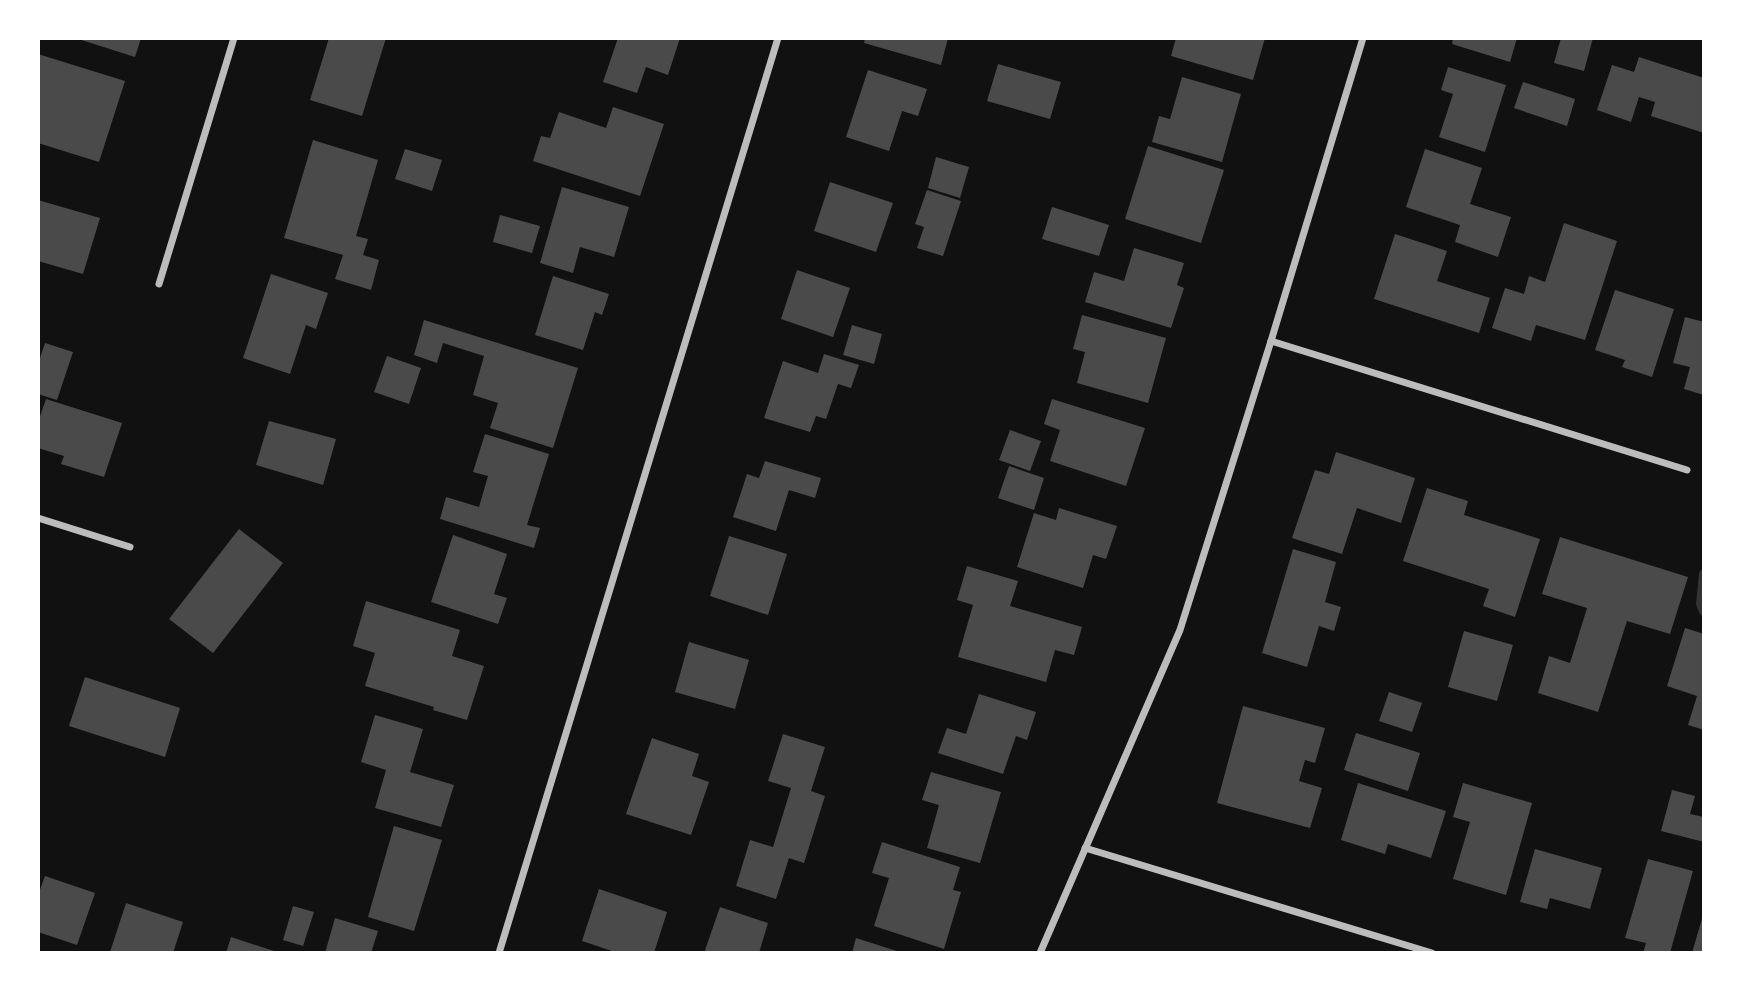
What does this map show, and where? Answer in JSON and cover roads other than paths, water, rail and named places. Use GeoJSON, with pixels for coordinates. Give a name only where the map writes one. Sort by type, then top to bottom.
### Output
{"type":"FeatureCollection","features":[{"type":"Feature","properties":{"kind":"street"},"geometry":{"type":"LineString","coordinates":[[159,285],[234,38]]}},
{"type":"Feature","properties":{"kind":"street"},"geometry":{"type":"LineString","coordinates":[[499,953],[778,38]]}},
{"type":"Feature","properties":{"kind":"street"},"geometry":{"type":"LineString","coordinates":[[1040,953],[1180,630],[1363,38]]}},
{"type":"Feature","properties":{"kind":"street"},"geometry":{"type":"LineString","coordinates":[[1271,341],[1687,470]]}},
{"type":"Feature","properties":{"kind":"street"},"geometry":{"type":"LineString","coordinates":[[38,518],[130,547]]}},
{"type":"Feature","properties":{"kind":"street"},"geometry":{"type":"LineString","coordinates":[[1085,848],[1432,953]]}},
{"type":"Feature","properties":{"kind":"waterway"},"geometry":{"type":"LineString","coordinates":[[1704,574],[1701,604],[1704,611]]}}]}
